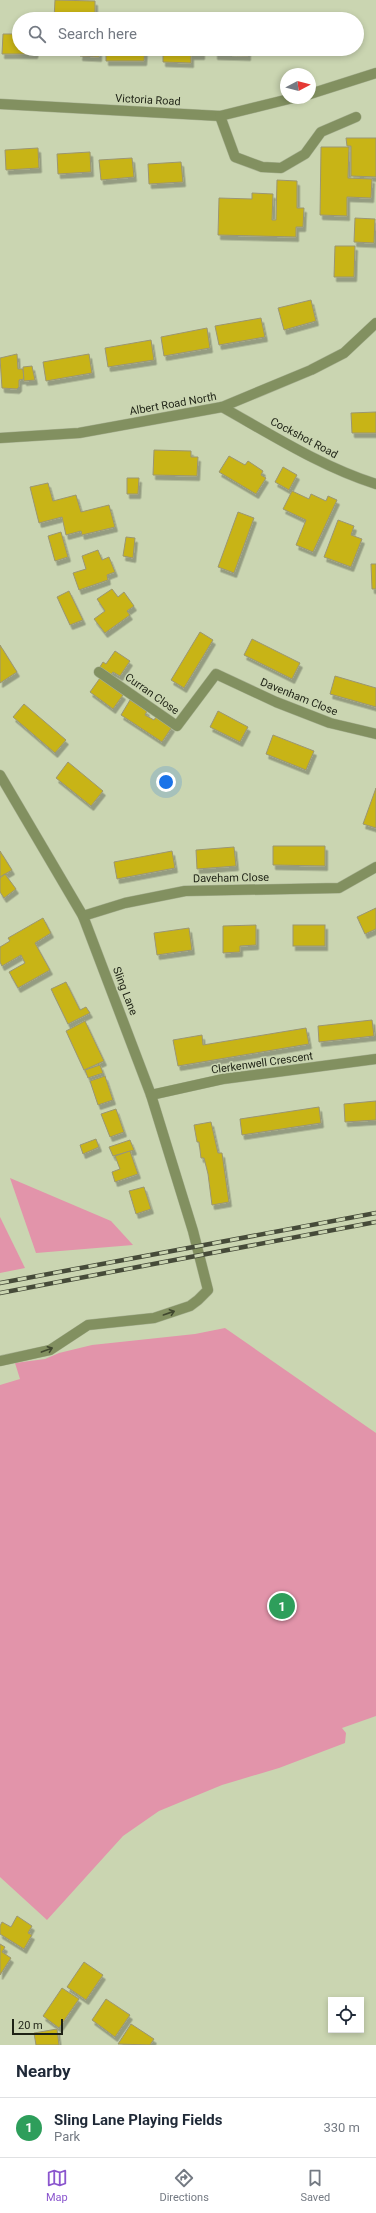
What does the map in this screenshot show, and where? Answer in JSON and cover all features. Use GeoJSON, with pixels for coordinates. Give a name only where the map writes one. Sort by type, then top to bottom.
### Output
{"type":"FeatureCollection","features":[{"type":"Feature","properties":{"kind":"street"},"geometry":{"type":"LineString","coordinates":[[316,92],[376,73]]}},
{"type":"Feature","properties":{"kind":"street","name":"Victoria Road"},"geometry":{"type":"LineString","coordinates":[[0,104],[220,116],[280,101]]}},
{"type":"Feature","properties":{"kind":"street"},"geometry":{"type":"LineString","coordinates":[[220,116],[235,157],[268,168],[281,168],[305,154],[321,132],[356,117]]}},
{"type":"Feature","properties":{"kind":"street","name":"Albert Road North"},"geometry":{"type":"LineString","coordinates":[[0,438],[79,433],[222,408],[311,370],[344,353],[376,323]]}},
{"type":"Feature","properties":{"kind":"street","name":"Cockshot Road"},"geometry":{"type":"LineString","coordinates":[[222,408],[350,476],[376,484]]}},
{"type":"Feature","properties":{"kind":"street","name":"Curran Close"},"geometry":{"type":"LineString","coordinates":[[99,672],[177,726],[216,674]]}},
{"type":"Feature","properties":{"kind":"street","name":"Davenham Close"},"geometry":{"type":"LineString","coordinates":[[216,674],[276,702],[330,723],[376,734]]}},
{"type":"Feature","properties":{"kind":"street","name":"Sling Lane"},"geometry":{"type":"LineString","coordinates":[[0,775],[83,916],[152,1095],[193,1231],[208,1290],[202,1297],[190,1306],[154,1318],[88,1326],[50,1350],[5,1360]]}},
{"type":"Feature","properties":{"kind":"street","name":"Daveham Close"},"geometry":{"type":"LineString","coordinates":[[83,916],[125,903],[185,891],[339,888],[376,867]]}},
{"type":"Feature","properties":{"kind":"street","name":"Clerkenwell Crescent"},"geometry":{"type":"LineString","coordinates":[[152,1095],[223,1079],[376,1059]]}},
{"type":"Feature","properties":{"kind":"shaded area"},"geometry":{"type":"Polygon","coordinates":[[[10,1178],[111,1221],[133,1245],[36,1253],[10,1178]]]}},
{"type":"Feature","properties":{"kind":"shaded area"},"geometry":{"type":"Polygon","coordinates":[[[0,1217],[25,1268],[0,1273],[0,1217]]]}},
{"type":"Feature","properties":{"kind":"shaded area"},"geometry":{"type":"Polygon","coordinates":[[[225,1328],[376,1433],[376,1716],[342,1728],[346,1733],[345,1743],[279,1768],[222,1785],[159,1811],[123,1836],[47,1920],[0,1877],[0,1385],[20,1379],[15,1363],[45,1359],[59,1353],[92,1345],[195,1334],[225,1328]]]}},
{"type":"Feature","properties":{"kind":"building"},"geometry":{"type":"Polygon","coordinates":[[[55,0],[95,1],[95,12],[54,12],[55,0]]]}},
{"type":"Feature","properties":{"kind":"building"},"geometry":{"type":"Polygon","coordinates":[[[3,34],[12,34],[12,54],[2,54],[3,34]]]}},
{"type":"Feature","properties":{"kind":"building"},"geometry":{"type":"Polygon","coordinates":[[[106,56],[144,56],[144,61],[106,61],[106,56]]]}},
{"type":"Feature","properties":{"kind":"building"},"geometry":{"type":"Polygon","coordinates":[[[163,56],[191,56],[191,63],[163,62],[163,56]]]}},
{"type":"Feature","properties":{"kind":"building"},"geometry":{"type":"Polygon","coordinates":[[[346,138],[376,138],[376,177],[351,176],[351,146],[347,146],[346,138]]]}},
{"type":"Feature","properties":{"kind":"building"},"geometry":{"type":"Polygon","coordinates":[[[321,147],[349,147],[348,178],[372,179],[371,198],[347,197],[347,216],[320,215],[321,147]]]}},
{"type":"Feature","properties":{"kind":"building"},"geometry":{"type":"Polygon","coordinates":[[[38,148],[39,168],[6,170],[5,150],[38,148]]]}},
{"type":"Feature","properties":{"kind":"building"},"geometry":{"type":"Polygon","coordinates":[[[90,152],[91,172],[58,174],[57,154],[90,152]]]}},
{"type":"Feature","properties":{"kind":"building"},"geometry":{"type":"Polygon","coordinates":[[[132,158],[134,177],[101,180],[99,160],[132,158]]]}},
{"type":"Feature","properties":{"kind":"building"},"geometry":{"type":"Polygon","coordinates":[[[181,162],[183,182],[149,184],[148,164],[181,162]]]}},
{"type":"Feature","properties":{"kind":"building"},"geometry":{"type":"Polygon","coordinates":[[[277,180],[297,181],[297,208],[304,208],[303,227],[296,227],[296,237],[218,235],[219,198],[252,199],[252,193],[273,194],[272,220],[276,220],[277,180]]]}},
{"type":"Feature","properties":{"kind":"building"},"geometry":{"type":"Polygon","coordinates":[[[355,218],[375,219],[374,243],[354,242],[355,218]]]}},
{"type":"Feature","properties":{"kind":"building"},"geometry":{"type":"Polygon","coordinates":[[[335,246],[355,246],[354,277],[334,277],[335,246]]]}},
{"type":"Feature","properties":{"kind":"building"},"geometry":{"type":"Polygon","coordinates":[[[311,300],[316,321],[284,330],[278,308],[311,300]]]}},
{"type":"Feature","properties":{"kind":"building"},"geometry":{"type":"Polygon","coordinates":[[[261,318],[265,337],[219,345],[215,326],[261,318]]]}},
{"type":"Feature","properties":{"kind":"building"},"geometry":{"type":"Polygon","coordinates":[[[207,328],[210,348],[164,356],[161,337],[207,328]]]}},
{"type":"Feature","properties":{"kind":"building"},"geometry":{"type":"Polygon","coordinates":[[[151,340],[154,360],[108,367],[105,348],[151,340]]]}},
{"type":"Feature","properties":{"kind":"building"},"geometry":{"type":"Polygon","coordinates":[[[17,354],[18,369],[23,369],[24,379],[19,380],[19,387],[17,389],[2,388],[0,358],[17,354]]]}},
{"type":"Feature","properties":{"kind":"building"},"geometry":{"type":"Polygon","coordinates":[[[89,354],[92,373],[46,381],[43,362],[89,354]]]}},
{"type":"Feature","properties":{"kind":"building"},"geometry":{"type":"Polygon","coordinates":[[[32,366],[35,380],[24,381],[23,367],[32,366]]]}},
{"type":"Feature","properties":{"kind":"building"},"geometry":{"type":"Polygon","coordinates":[[[376,412],[376,433],[352,433],[351,413],[376,412]]]}},
{"type":"Feature","properties":{"kind":"building"},"geometry":{"type":"Polygon","coordinates":[[[154,450],[191,451],[191,457],[198,457],[197,476],[153,475],[154,450]]]}},
{"type":"Feature","properties":{"kind":"building"},"geometry":{"type":"Polygon","coordinates":[[[229,456],[245,465],[248,461],[263,471],[261,475],[266,478],[256,494],[219,472],[229,456]]]}},
{"type":"Feature","properties":{"kind":"building"},"geometry":{"type":"Polygon","coordinates":[[[283,467],[297,475],[289,490],[275,482],[283,467]]]}},
{"type":"Feature","properties":{"kind":"building"},"geometry":{"type":"Polygon","coordinates":[[[127,478],[139,478],[138,494],[127,494],[127,478]]]}},
{"type":"Feature","properties":{"kind":"building"},"geometry":{"type":"Polygon","coordinates":[[[48,483],[53,501],[76,495],[81,512],[109,505],[115,527],[82,535],[81,531],[66,535],[62,517],[39,523],[30,487],[48,483]]]}},
{"type":"Feature","properties":{"kind":"building"},"geometry":{"type":"Polygon","coordinates":[[[292,491],[309,499],[311,494],[326,501],[328,496],[337,500],[313,552],[296,545],[306,520],[283,509],[292,491]]]}},
{"type":"Feature","properties":{"kind":"building"},"geometry":{"type":"Polygon","coordinates":[[[238,512],[254,518],[234,573],[218,567],[238,512]]]}},
{"type":"Feature","properties":{"kind":"building"},"geometry":{"type":"Polygon","coordinates":[[[338,520],[354,526],[351,535],[362,539],[351,567],[324,557],[338,520]]]}},
{"type":"Feature","properties":{"kind":"building"},"geometry":{"type":"Polygon","coordinates":[[[61,532],[68,557],[55,561],[48,536],[61,532]]]}},
{"type":"Feature","properties":{"kind":"building"},"geometry":{"type":"Polygon","coordinates":[[[126,537],[135,538],[133,558],[123,556],[126,537]]]}},
{"type":"Feature","properties":{"kind":"building"},"geometry":{"type":"Polygon","coordinates":[[[98,550],[102,560],[109,557],[115,572],[107,575],[108,580],[79,590],[73,573],[86,569],[82,556],[98,550]]]}},
{"type":"Feature","properties":{"kind":"building"},"geometry":{"type":"Polygon","coordinates":[[[371,564],[376,564],[376,589],[372,589],[371,564]]]}},
{"type":"Feature","properties":{"kind":"building"},"geometry":{"type":"Polygon","coordinates":[[[112,589],[118,597],[124,592],[134,606],[127,611],[130,615],[105,633],[94,619],[105,611],[97,599],[112,589]]]}},
{"type":"Feature","properties":{"kind":"building"},"geometry":{"type":"Polygon","coordinates":[[[69,591],[83,620],[70,625],[57,597],[69,591]]]}},
{"type":"Feature","properties":{"kind":"building"},"geometry":{"type":"Polygon","coordinates":[[[200,632],[213,640],[184,688],[171,680],[200,632]]]}},
{"type":"Feature","properties":{"kind":"building"},"geometry":{"type":"Polygon","coordinates":[[[252,639],[300,663],[292,679],[244,655],[252,639]]]}},
{"type":"Feature","properties":{"kind":"building"},"geometry":{"type":"Polygon","coordinates":[[[0,645],[17,672],[0,683],[0,645]]]}},
{"type":"Feature","properties":{"kind":"building"},"geometry":{"type":"Polygon","coordinates":[[[115,651],[130,661],[120,676],[113,672],[109,677],[98,670],[103,662],[106,664],[115,651]]]}},
{"type":"Feature","properties":{"kind":"building"},"geometry":{"type":"Polygon","coordinates":[[[335,676],[376,688],[376,707],[330,694],[335,676]]]}},
{"type":"Feature","properties":{"kind":"building"},"geometry":{"type":"Polygon","coordinates":[[[100,678],[123,695],[113,709],[90,692],[100,678]]]}},
{"type":"Feature","properties":{"kind":"building"},"geometry":{"type":"Polygon","coordinates":[[[130,700],[147,711],[145,715],[154,720],[156,717],[172,727],[162,742],[121,715],[130,700]]]}},
{"type":"Feature","properties":{"kind":"building"},"geometry":{"type":"Polygon","coordinates":[[[24,704],[66,740],[55,753],[13,717],[24,704]]]}},
{"type":"Feature","properties":{"kind":"building"},"geometry":{"type":"Polygon","coordinates":[[[218,711],[248,727],[240,742],[210,727],[218,711]]]}},
{"type":"Feature","properties":{"kind":"building"},"geometry":{"type":"Polygon","coordinates":[[[273,735],[314,751],[306,770],[266,754],[273,735]]]}},
{"type":"Feature","properties":{"kind":"building"},"geometry":{"type":"Polygon","coordinates":[[[68,762],[103,791],[91,806],[56,778],[68,762]]]}},
{"type":"Feature","properties":{"kind":"building"},"geometry":{"type":"Polygon","coordinates":[[[376,788],[376,828],[363,824],[376,788]]]}},
{"type":"Feature","properties":{"kind":"building"},"geometry":{"type":"Polygon","coordinates":[[[273,846],[325,846],[325,866],[273,865],[273,846]]]}},
{"type":"Feature","properties":{"kind":"building"},"geometry":{"type":"Polygon","coordinates":[[[234,847],[236,866],[197,869],[196,850],[234,847]]]}},
{"type":"Feature","properties":{"kind":"building"},"geometry":{"type":"Polygon","coordinates":[[[0,851],[12,870],[0,877],[0,851]]]}},
{"type":"Feature","properties":{"kind":"building"},"geometry":{"type":"Polygon","coordinates":[[[172,851],[175,868],[117,879],[114,862],[172,851]]]}},
{"type":"Feature","properties":{"kind":"building"},"geometry":{"type":"Polygon","coordinates":[[[5,874],[16,889],[4,898],[0,892],[0,878],[5,874]]]}},
{"type":"Feature","properties":{"kind":"building"},"geometry":{"type":"Polygon","coordinates":[[[376,908],[376,929],[365,934],[357,917],[376,908]]]}},
{"type":"Feature","properties":{"kind":"building"},"geometry":{"type":"Polygon","coordinates":[[[43,918],[51,933],[35,943],[50,970],[18,988],[9,972],[25,963],[21,955],[2,966],[0,962],[0,947],[10,941],[8,938],[43,918]]]}},
{"type":"Feature","properties":{"kind":"building"},"geometry":{"type":"Polygon","coordinates":[[[256,925],[256,945],[240,946],[240,952],[223,953],[223,926],[256,925]]]}},
{"type":"Feature","properties":{"kind":"building"},"geometry":{"type":"Polygon","coordinates":[[[293,925],[325,925],[325,946],[293,946],[293,925]]]}},
{"type":"Feature","properties":{"kind":"building"},"geometry":{"type":"Polygon","coordinates":[[[189,928],[192,950],[157,955],[154,933],[189,928]]]}},
{"type":"Feature","properties":{"kind":"building"},"geometry":{"type":"Polygon","coordinates":[[[66,982],[80,1010],[86,1007],[90,1013],[68,1024],[51,989],[66,982]]]}},
{"type":"Feature","properties":{"kind":"building"},"geometry":{"type":"Polygon","coordinates":[[[372,1020],[374,1036],[319,1042],[318,1026],[372,1020]]]}},
{"type":"Feature","properties":{"kind":"building"},"geometry":{"type":"Polygon","coordinates":[[[85,1021],[104,1061],[84,1070],[66,1031],[85,1021]]]}},
{"type":"Feature","properties":{"kind":"building"},"geometry":{"type":"Polygon","coordinates":[[[306,1028],[309,1044],[178,1066],[173,1040],[202,1035],[203,1045],[306,1028]]]}},
{"type":"Feature","properties":{"kind":"building"},"geometry":{"type":"Polygon","coordinates":[[[100,1065],[103,1073],[88,1078],[85,1070],[100,1065]]]}},
{"type":"Feature","properties":{"kind":"building"},"geometry":{"type":"Polygon","coordinates":[[[105,1076],[113,1100],[98,1105],[90,1081],[105,1076]]]}},
{"type":"Feature","properties":{"kind":"building"},"geometry":{"type":"Polygon","coordinates":[[[376,1101],[376,1120],[345,1122],[344,1104],[376,1101]]]}},
{"type":"Feature","properties":{"kind":"building"},"geometry":{"type":"Polygon","coordinates":[[[319,1107],[321,1123],[242,1135],[240,1119],[319,1107]]]}},
{"type":"Feature","properties":{"kind":"building"},"geometry":{"type":"Polygon","coordinates":[[[116,1109],[124,1132],[110,1137],[101,1114],[116,1109]]]}},
{"type":"Feature","properties":{"kind":"building"},"geometry":{"type":"Polygon","coordinates":[[[211,1122],[218,1153],[222,1153],[229,1202],[212,1205],[208,1174],[204,1158],[201,1158],[199,1142],[197,1142],[194,1125],[211,1122]]]}},
{"type":"Feature","properties":{"kind":"building"},"geometry":{"type":"Polygon","coordinates":[[[96,1139],[99,1147],[83,1154],[80,1145],[96,1139]]]}},
{"type":"Feature","properties":{"kind":"building"},"geometry":{"type":"Polygon","coordinates":[[[130,1140],[134,1150],[113,1156],[109,1147],[130,1140]]]}},
{"type":"Feature","properties":{"kind":"building"},"geometry":{"type":"Polygon","coordinates":[[[130,1151],[138,1174],[115,1182],[112,1172],[120,1169],[115,1156],[130,1151]]]}},
{"type":"Feature","properties":{"kind":"building"},"geometry":{"type":"Polygon","coordinates":[[[144,1187],[151,1209],[136,1214],[129,1191],[144,1187]]]}},
{"type":"Feature","properties":{"kind":"building"},"geometry":{"type":"Polygon","coordinates":[[[17,1916],[32,1926],[28,1933],[32,1935],[24,1949],[0,1934],[0,1926],[2,1922],[11,1927],[17,1916]]]}},
{"type":"Feature","properties":{"kind":"building"},"geometry":{"type":"Polygon","coordinates":[[[0,1944],[5,1947],[2,1952],[11,1958],[0,1975],[0,1944]]]}},
{"type":"Feature","properties":{"kind":"building"},"geometry":{"type":"Polygon","coordinates":[[[84,1962],[103,1975],[86,2000],[67,1987],[84,1962]]]}},
{"type":"Feature","properties":{"kind":"building"},"geometry":{"type":"Polygon","coordinates":[[[62,1988],[79,1999],[59,2028],[43,2016],[62,1988]]]}},
{"type":"Feature","properties":{"kind":"building"},"geometry":{"type":"Polygon","coordinates":[[[106,1999],[130,2015],[115,2037],[92,2020],[106,1999]]]}},
{"type":"Feature","properties":{"kind":"building"},"geometry":{"type":"Polygon","coordinates":[[[131,2024],[154,2039],[150,2045],[118,2044],[131,2024]]]}},
{"type":"Feature","properties":{"kind":"building"},"geometry":{"type":"Polygon","coordinates":[[[57,2029],[59,2045],[36,2045],[34,2033],[57,2029]]]}},
{"type":"Feature","properties":{"kind":"railway"},"geometry":{"type":"LineString","coordinates":[[0,1283],[376,1213]]}},
{"type":"Feature","properties":{"kind":"railway"},"geometry":{"type":"LineString","coordinates":[[0,1293],[376,1222]]}},
{"type":"Feature","properties":{"kind":"place","name":"Sling Lane Playing Fields"},"geometry":{"type":"Point","coordinates":[282,1606]}}]}
